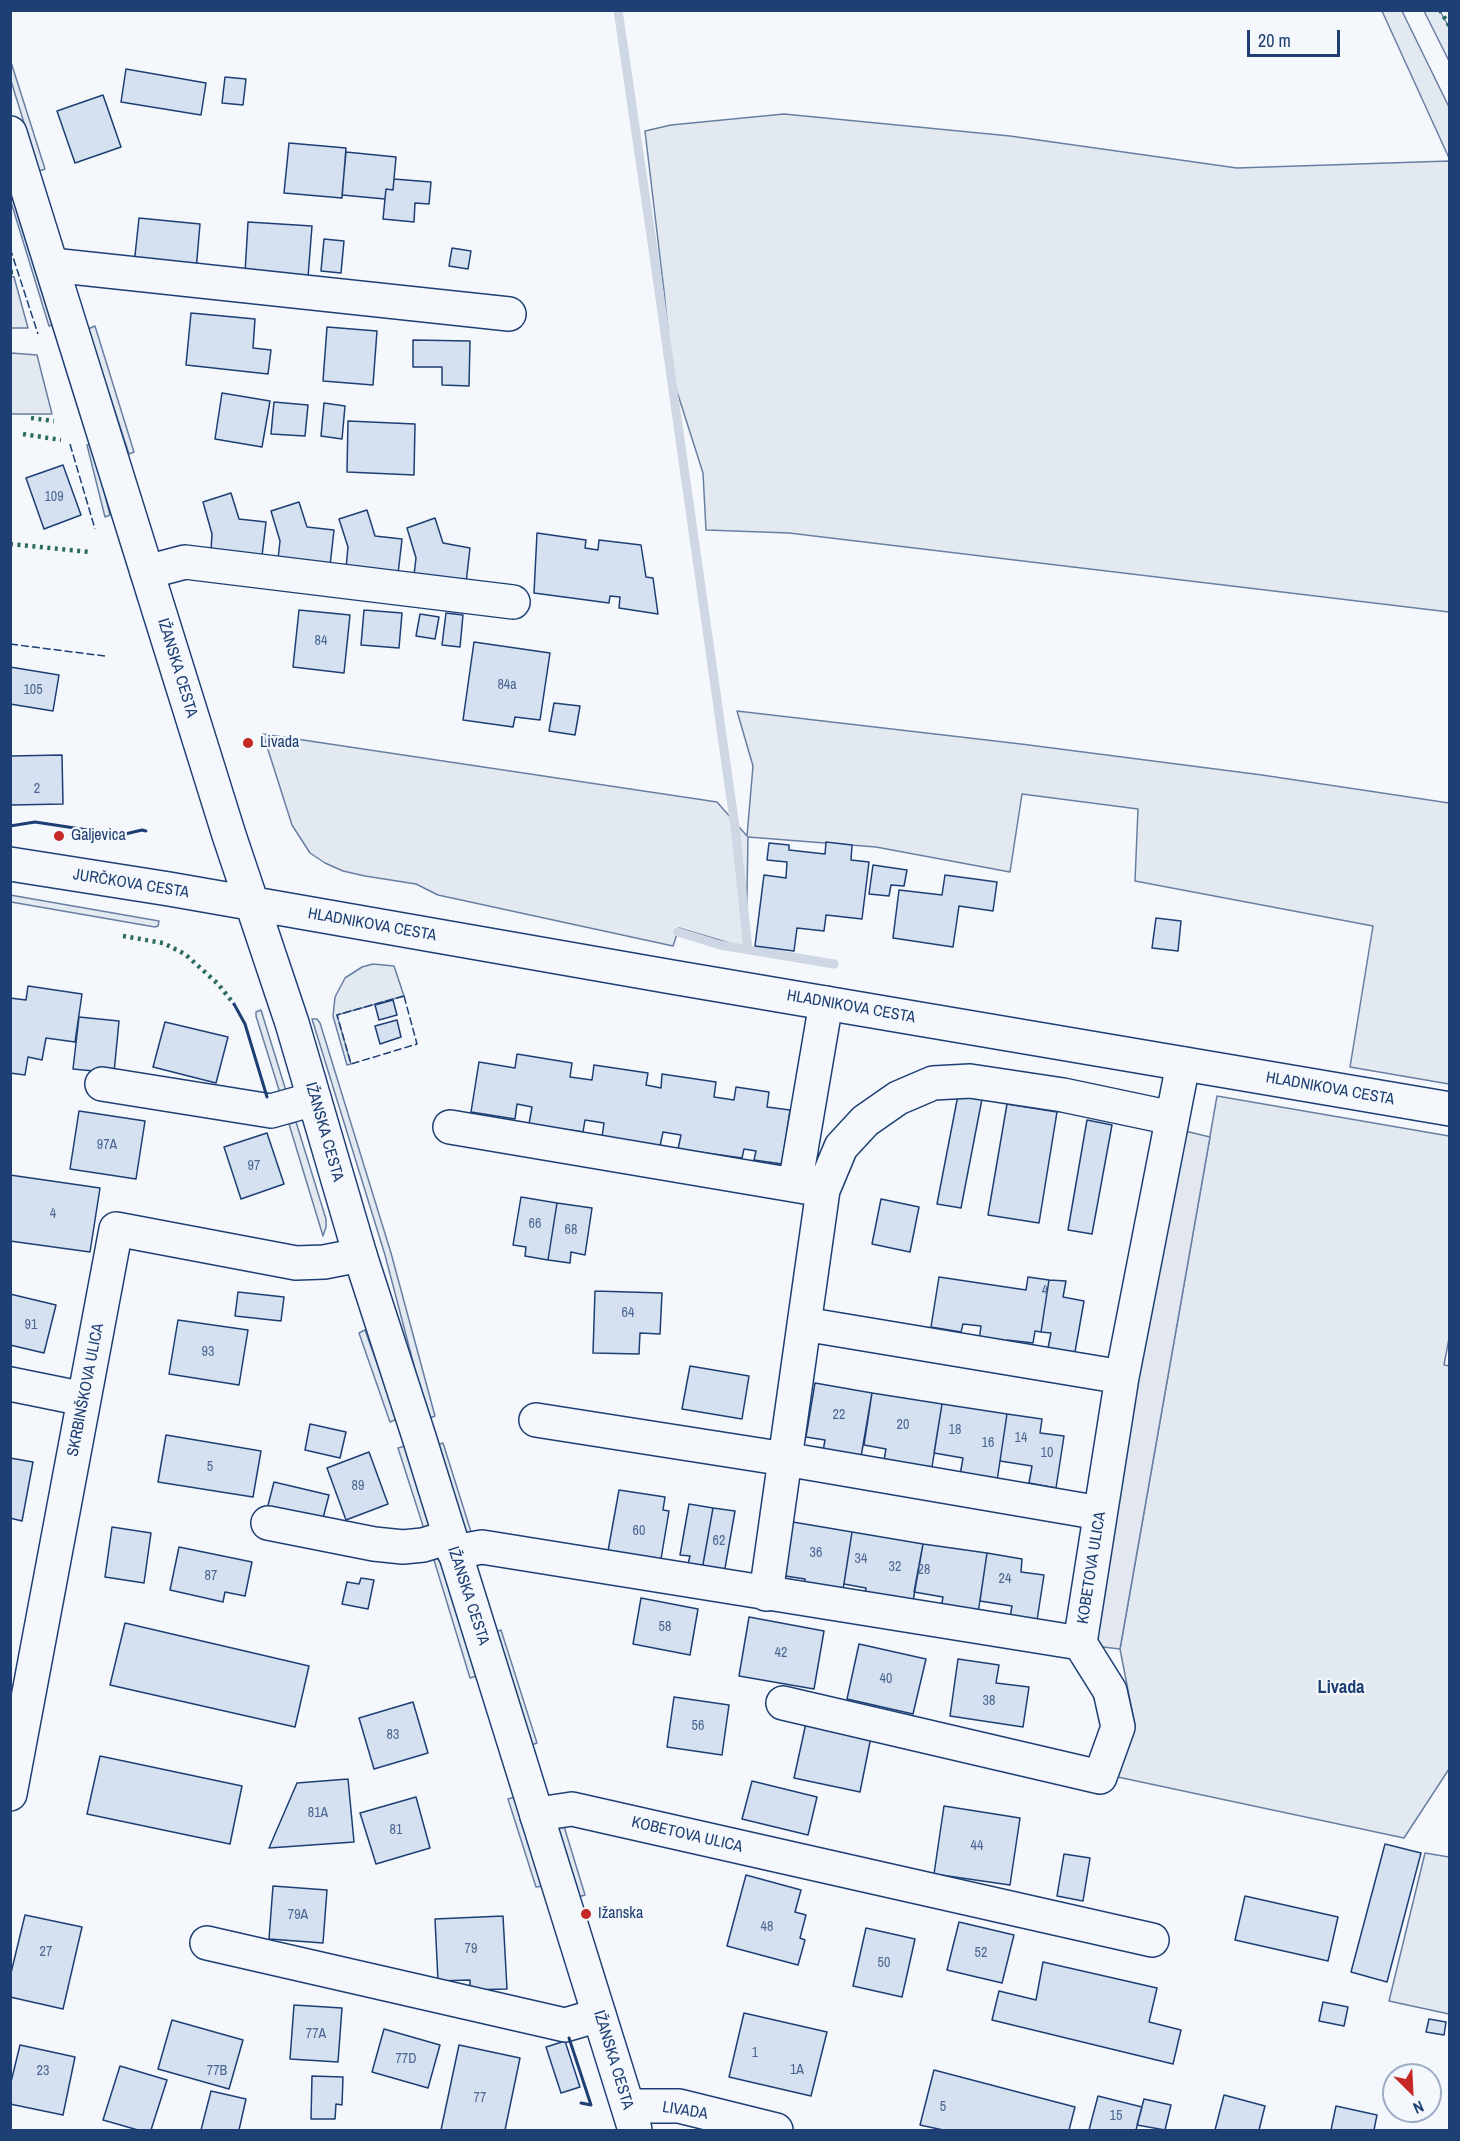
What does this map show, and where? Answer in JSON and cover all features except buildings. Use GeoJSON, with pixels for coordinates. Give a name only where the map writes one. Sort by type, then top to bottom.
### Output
{"type":"FeatureCollection","features":[{"type":"Feature","properties":{"kind":"main road","name":"IŽANSKA CESTA"},"geometry":{"type":"LineString","coordinates":[[10,133],[252,905],[283,995],[360,1255],[632,2118]]}},
{"type":"Feature","properties":{"kind":"main road"},"geometry":{"type":"LineString","coordinates":[[52,265],[509,314]]}},
{"type":"Feature","properties":{"kind":"main road"},"geometry":{"type":"LineString","coordinates":[[147,572],[185,562],[513,602]]}},
{"type":"Feature","properties":{"kind":"main road","name":"JURČKOVA CESTA"},"geometry":{"type":"LineString","coordinates":[[10,864],[169,889],[252,905]]}},
{"type":"Feature","properties":{"kind":"main road","name":"HLADNIKOVA CESTA"},"geometry":{"type":"LineString","coordinates":[[252,905],[1449,1109]]}},
{"type":"Feature","properties":{"kind":"main road"},"geometry":{"type":"LineString","coordinates":[[766,1594],[804,1324],[809,1187],[826,1003]]}},
{"type":"Feature","properties":{"kind":"main road","name":"KOBETOVA ULICA"},"geometry":{"type":"LineString","coordinates":[[783,1703],[1100,1777],[1118,1727],[1110,1690],[1080,1643],[1122,1377],[1182,1064]]}},
{"type":"Feature","properties":{"kind":"main road"},"geometry":{"type":"LineString","coordinates":[[809,1187],[865,1121],[898,1098],[933,1083],[970,1081],[1052,1093],[1172,1118]]}},
{"type":"Feature","properties":{"kind":"main road"},"geometry":{"type":"LineString","coordinates":[[102,1084],[271,1111],[314,1099]]}},
{"type":"Feature","properties":{"kind":"main road"},"geometry":{"type":"LineString","coordinates":[[450,1127],[809,1187]]}},
{"type":"Feature","properties":{"kind":"main road","name":"SKRBINŠKOVA ULICA"},"geometry":{"type":"LineString","coordinates":[[10,1794],[116,1229],[296,1263],[324,1262],[360,1255]]}},
{"type":"Feature","properties":{"kind":"main road"},"geometry":{"type":"LineString","coordinates":[[804,1324],[1122,1377]]}},
{"type":"Feature","properties":{"kind":"main road"},"geometry":{"type":"LineString","coordinates":[[10,1384],[84,1399]]}},
{"type":"Feature","properties":{"kind":"main road"},"geometry":{"type":"LineString","coordinates":[[536,1420],[785,1459],[1100,1513]]}},
{"type":"Feature","properties":{"kind":"main road"},"geometry":{"type":"LineString","coordinates":[[268,1522],[374,1544],[403,1547],[423,1545],[482,1547],[1080,1643]]}},
{"type":"Feature","properties":{"kind":"main road","name":"KOBETOVA ULICA"},"geometry":{"type":"LineString","coordinates":[[537,1816],[572,1809],[1152,1940]]}},
{"type":"Feature","properties":{"kind":"main road"},"geometry":{"type":"LineString","coordinates":[[207,1943],[565,2025],[599,2015]]}},
{"type":"Feature","properties":{"kind":"main road","name":"LIVADA"},"geometry":{"type":"LineString","coordinates":[[632,2118],[679,2106],[776,2130]]}},
{"type":"Feature","properties":{"kind":"shaded area"},"geometry":{"type":"Polygon","coordinates":[[[1382,11],[1402,11],[1449,107],[1449,158],[1382,11]]]}},
{"type":"Feature","properties":{"kind":"shaded area"},"geometry":{"type":"Polygon","coordinates":[[[1424,11],[1440,11],[1449,27],[1449,61],[1424,11]]]}},
{"type":"Feature","properties":{"kind":"shaded area"},"geometry":{"type":"Polygon","coordinates":[[[10,59],[45,169],[39,171],[11,81],[10,59]]]}},
{"type":"Feature","properties":{"kind":"shaded area"},"geometry":{"type":"Polygon","coordinates":[[[784,114],[1010,136],[1237,168],[1449,161],[1449,612],[789,533],[706,530],[703,473],[673,379],[645,131],[671,125],[784,114]]]}},
{"type":"Feature","properties":{"kind":"shaded area"},"geometry":{"type":"Polygon","coordinates":[[[10,185],[54,324],[49,326],[11,202],[10,185]]]}},
{"type":"Feature","properties":{"kind":"shaded area"},"geometry":{"type":"Polygon","coordinates":[[[11,276],[14,277],[28,328],[11,328],[11,276]]]}},
{"type":"Feature","properties":{"kind":"shaded area"},"geometry":{"type":"Polygon","coordinates":[[[95,326],[134,452],[129,454],[88,329],[95,326]]]}},
{"type":"Feature","properties":{"kind":"shaded area"},"geometry":{"type":"Polygon","coordinates":[[[11,353],[37,355],[52,414],[11,414],[11,353]]]}},
{"type":"Feature","properties":{"kind":"shaded area"},"geometry":{"type":"Polygon","coordinates":[[[92,444],[110,515],[105,517],[87,445],[92,444]]]}},
{"type":"Feature","properties":{"kind":"shaded area"},"geometry":{"type":"Polygon","coordinates":[[[737,711],[1262,775],[1449,803],[1449,1084],[1350,1067],[1373,926],[1135,881],[1138,809],[1022,794],[1010,872],[876,847],[748,837],[746,948],[679,928],[673,946],[438,895],[416,884],[343,871],[325,863],[310,853],[292,825],[263,734],[717,802],[747,836],[753,766],[737,711]]]}},
{"type":"Feature","properties":{"kind":"shaded area"},"geometry":{"type":"Polygon","coordinates":[[[10,895],[159,921],[158,926],[155,927],[11,902],[10,895]]]}},
{"type":"Feature","properties":{"kind":"shaded area"},"geometry":{"type":"Polygon","coordinates":[[[373,964],[394,966],[404,996],[337,1015],[351,1064],[347,1065],[333,1016],[335,997],[345,978],[362,967],[373,964]]]}},
{"type":"Feature","properties":{"kind":"shaded area"},"geometry":{"type":"Polygon","coordinates":[[[261,1010],[286,1091],[280,1093],[256,1016],[256,1012],[261,1010]]]}},
{"type":"Feature","properties":{"kind":"shaded area"},"geometry":{"type":"Polygon","coordinates":[[[312,1019],[317,1019],[320,1023],[391,1253],[435,1416],[428,1419],[385,1255],[312,1019]]]}},
{"type":"Feature","properties":{"kind":"shaded area"},"geometry":{"type":"Polygon","coordinates":[[[1217,1096],[1449,1136],[1450,1333],[1444,1365],[1450,1366],[1449,1769],[1404,1838],[1113,1776],[1134,1721],[1120,1649],[1217,1096]]]}},
{"type":"Feature","properties":{"kind":"shaded area"},"geometry":{"type":"Polygon","coordinates":[[[296,1122],[326,1219],[323,1236],[289,1124],[296,1122]]]}},
{"type":"Feature","properties":{"kind":"shaded area"},"geometry":{"type":"Polygon","coordinates":[[[1185,1131],[1210,1137],[1120,1649],[1094,1646],[1135,1381],[1185,1131]]]}},
{"type":"Feature","properties":{"kind":"shaded area"},"geometry":{"type":"Polygon","coordinates":[[[365,1330],[397,1419],[390,1422],[359,1333],[365,1330]]]}},
{"type":"Feature","properties":{"kind":"shaded area"},"geometry":{"type":"Polygon","coordinates":[[[443,1443],[472,1535],[466,1537],[437,1445],[443,1443]]]}},
{"type":"Feature","properties":{"kind":"shaded area"},"geometry":{"type":"Polygon","coordinates":[[[405,1446],[430,1527],[424,1529],[398,1448],[405,1446]]]}},
{"type":"Feature","properties":{"kind":"shaded area"},"geometry":{"type":"Polygon","coordinates":[[[440,1558],[477,1676],[470,1678],[434,1560],[440,1558]]]}},
{"type":"Feature","properties":{"kind":"shaded area"},"geometry":{"type":"Polygon","coordinates":[[[501,1630],[537,1743],[531,1745],[495,1632],[501,1630]]]}},
{"type":"Feature","properties":{"kind":"shaded area"},"geometry":{"type":"Polygon","coordinates":[[[515,1797],[543,1886],[536,1887],[508,1799],[515,1797]]]}},
{"type":"Feature","properties":{"kind":"shaded area"},"geometry":{"type":"Polygon","coordinates":[[[563,1823],[585,1895],[578,1897],[556,1825],[563,1823]]]}},
{"type":"Feature","properties":{"kind":"shaded area"},"geometry":{"type":"Polygon","coordinates":[[[1425,1853],[1449,1857],[1449,2014],[1389,2001],[1425,1853]]]}},
{"type":"Feature","properties":{"kind":"waterway"},"geometry":{"type":"LineString","coordinates":[[618,10],[736,834],[748,950]]}},
{"type":"Feature","properties":{"kind":"waterway"},"geometry":{"type":"LineString","coordinates":[[678,932],[720,945],[834,964]]}},
{"type":"Feature","properties":{"kind":"hedge"},"geometry":{"type":"LineString","coordinates":[[1440,10],[1450,27]]}},
{"type":"Feature","properties":{"kind":"hedge"},"geometry":{"type":"LineString","coordinates":[[10,272],[15,272]]}},
{"type":"Feature","properties":{"kind":"hedge"},"geometry":{"type":"LineString","coordinates":[[31,418],[54,421]]}},
{"type":"Feature","properties":{"kind":"hedge"},"geometry":{"type":"LineString","coordinates":[[23,434],[61,440]]}},
{"type":"Feature","properties":{"kind":"hedge"},"geometry":{"type":"LineString","coordinates":[[10,544],[90,552]]}},
{"type":"Feature","properties":{"kind":"hedge"},"geometry":{"type":"LineString","coordinates":[[123,936],[163,943],[185,954],[218,984],[234,1004]]}},
{"type":"Feature","properties":{"kind":"fence"},"geometry":{"type":"LineString","coordinates":[[10,248],[38,334]]}},
{"type":"Feature","properties":{"kind":"fence"},"geometry":{"type":"LineString","coordinates":[[70,444],[95,529]]}},
{"type":"Feature","properties":{"kind":"fence"},"geometry":{"type":"LineString","coordinates":[[10,644],[105,656]]}},
{"type":"Feature","properties":{"kind":"fence"},"geometry":{"type":"LineString","coordinates":[[404,996],[417,1044],[351,1064],[337,1015],[404,996]]}},
{"type":"Feature","properties":{"kind":"wall"},"geometry":{"type":"LineString","coordinates":[[10,826],[35,822],[121,835],[146,831]]}},
{"type":"Feature","properties":{"kind":"wall"},"geometry":{"type":"LineString","coordinates":[[234,1004],[245,1024],[267,1097]]}},
{"type":"Feature","properties":{"kind":"wall"},"geometry":{"type":"LineString","coordinates":[[569,2038],[591,2105],[581,2103]]}},
{"type":"Feature","properties":{"kind":"place","name":"Livada"},"geometry":{"type":"Point","coordinates":[248,743]}},
{"type":"Feature","properties":{"kind":"place","name":"Galjevica"},"geometry":{"type":"Point","coordinates":[59,836]}},
{"type":"Feature","properties":{"kind":"place","name":"Ižanska"},"geometry":{"type":"Point","coordinates":[586,1914]}},
{"type":"Feature","properties":{"kind":"district","name":"Livada"},"geometry":{"type":"Point","coordinates":[1341,1688]}}]}
